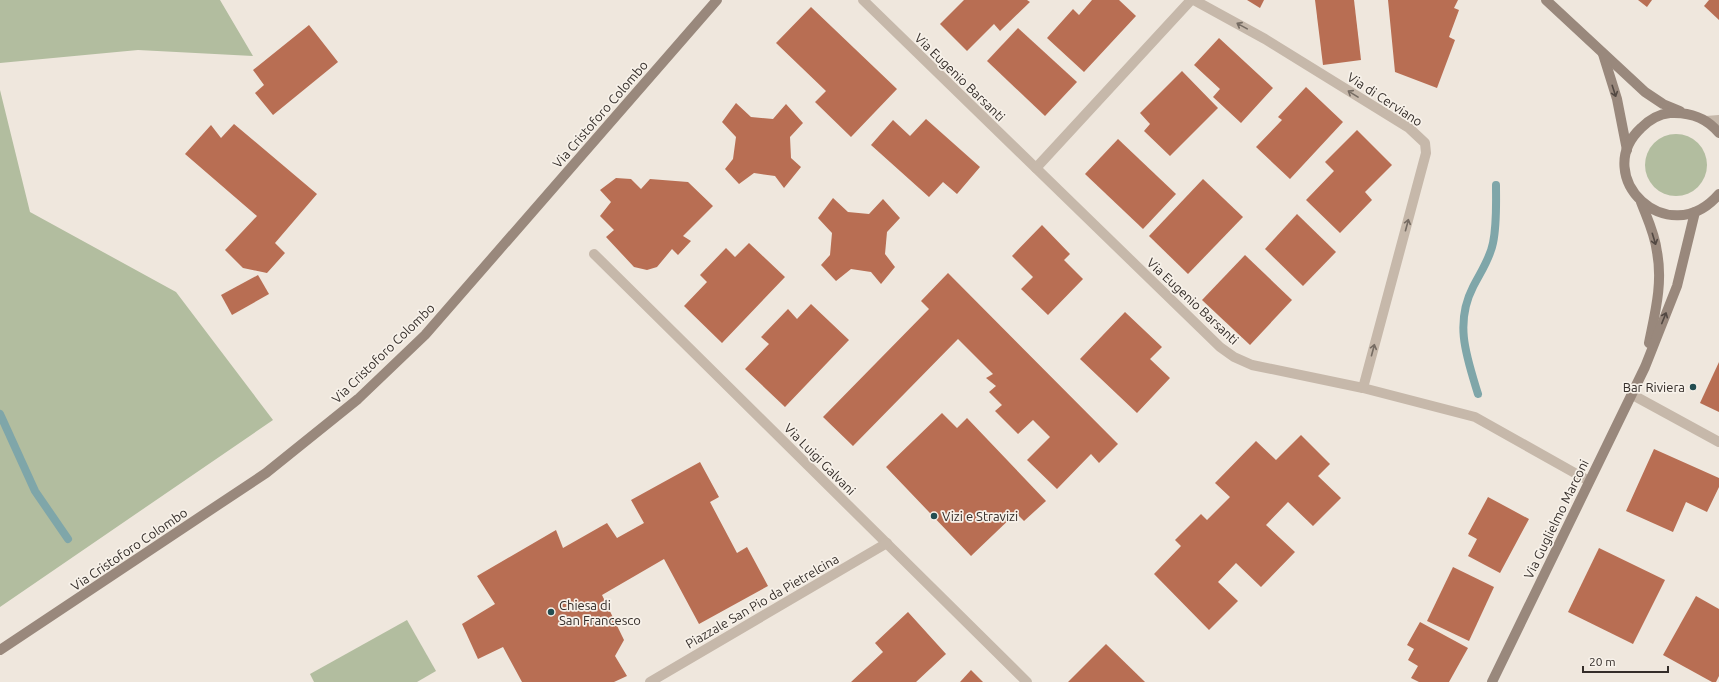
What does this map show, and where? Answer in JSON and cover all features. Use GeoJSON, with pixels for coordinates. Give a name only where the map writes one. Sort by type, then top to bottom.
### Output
{"type":"FeatureCollection","features":[{"type":"Feature","properties":{"kind":"main road","name":"Via Cristoforo Colombo"},"geometry":{"type":"LineString","coordinates":[[0,650],[266,473],[358,399],[425,335],[717,0]]}},
{"type":"Feature","properties":{"kind":"main road"},"geometry":{"type":"LineString","coordinates":[[1546,0],[1645,92],[1663,104],[1682,112]]}},
{"type":"Feature","properties":{"kind":"main road"},"geometry":{"type":"LineString","coordinates":[[1603,54],[1617,99],[1627,150]]}},
{"type":"Feature","properties":{"kind":"main road","name":"Via Guglielmo Marconi"},"geometry":{"type":"LineString","coordinates":[[1719,133],[1706,121],[1697,116],[1682,112],[1664,114],[1648,121],[1634,134],[1627,150],[1625,164],[1627,178],[1632,191],[1641,202],[1653,210],[1666,215],[1681,216],[1695,212],[1712,201],[1719,194]]}},
{"type":"Feature","properties":{"kind":"main road","name":"Via Guglielmo Marconi"},"geometry":{"type":"LineString","coordinates":[[1641,202],[1653,236],[1659,267],[1658,298],[1645,367]]}},
{"type":"Feature","properties":{"kind":"main road","name":"Via Guglielmo Marconi"},"geometry":{"type":"LineString","coordinates":[[1492,682],[1645,367],[1677,286],[1695,212]]}},
{"type":"Feature","properties":{"kind":"street","name":"Via Eugenio Barsanti"},"geometry":{"type":"LineString","coordinates":[[863,0],[1220,347],[1234,357],[1252,365],[1363,388],[1474,418],[1589,481]]}},
{"type":"Feature","properties":{"kind":"street"},"geometry":{"type":"LineString","coordinates":[[1036,168],[1191,0]]}},
{"type":"Feature","properties":{"kind":"street","name":"Via di Cerviano"},"geometry":{"type":"LineString","coordinates":[[1194,0],[1265,39],[1403,124],[1418,135],[1424,143],[1426,153],[1363,388]]}},
{"type":"Feature","properties":{"kind":"street","name":"Via Guglielmo Marconi"},"geometry":{"type":"LineString","coordinates":[[1706,121],[1719,120]]}},
{"type":"Feature","properties":{"kind":"street","name":"Via Luigi Galvani"},"geometry":{"type":"LineString","coordinates":[[594,254],[1027,682]]}},
{"type":"Feature","properties":{"kind":"street"},"geometry":{"type":"LineString","coordinates":[[1631,394],[1719,442]]}},
{"type":"Feature","properties":{"kind":"street","name":"Piazzale San Pio da Pietrelcina"},"geometry":{"type":"LineString","coordinates":[[650,682],[887,543]]}},
{"type":"Feature","properties":{"kind":"green space"},"geometry":{"type":"Polygon","coordinates":[[[0,0],[220,0],[253,56],[138,50],[0,63],[0,0]]]}},
{"type":"Feature","properties":{"kind":"green space"},"geometry":{"type":"Polygon","coordinates":[[[0,90],[30,212],[176,292],[273,420],[0,607],[0,90]]]}},
{"type":"Feature","properties":{"kind":"green space"},"geometry":{"type":"Polygon","coordinates":[[[1670,134],[1682,134],[1698,143],[1705,153],[1707,165],[1705,177],[1698,187],[1682,196],[1670,196],[1659,191],[1650,182],[1645,171],[1645,159],[1650,148],[1659,139],[1670,134]]]}},
{"type":"Feature","properties":{"kind":"green space"},"geometry":{"type":"Polygon","coordinates":[[[407,620],[436,671],[417,682],[314,682],[310,674],[407,620]]]}},
{"type":"Feature","properties":{"kind":"building"},"geometry":{"type":"Polygon","coordinates":[[[964,0],[1027,0],[1030,2],[1000,31],[994,24],[967,51],[940,24],[964,0]]]}},
{"type":"Feature","properties":{"kind":"building"},"geometry":{"type":"Polygon","coordinates":[[[1092,0],[1119,0],[1136,16],[1084,72],[1047,38],[1073,9],[1079,15],[1092,0]]]}},
{"type":"Feature","properties":{"kind":"building"},"geometry":{"type":"Polygon","coordinates":[[[1247,0],[1264,0],[1260,8],[1247,0]]]}},
{"type":"Feature","properties":{"kind":"building"},"geometry":{"type":"Polygon","coordinates":[[[1315,0],[1354,0],[1361,60],[1323,65],[1315,0]]]}},
{"type":"Feature","properties":{"kind":"building"},"geometry":{"type":"Polygon","coordinates":[[[1388,0],[1458,0],[1454,8],[1459,10],[1449,37],[1455,40],[1437,88],[1395,72],[1388,0]]]}},
{"type":"Feature","properties":{"kind":"building"},"geometry":{"type":"Polygon","coordinates":[[[1638,0],[1652,0],[1647,7],[1638,0]]]}},
{"type":"Feature","properties":{"kind":"building"},"geometry":{"type":"Polygon","coordinates":[[[1709,0],[1719,0],[1719,20],[1704,6],[1709,0]]]}},
{"type":"Feature","properties":{"kind":"building"},"geometry":{"type":"Polygon","coordinates":[[[811,7],[897,89],[851,137],[815,102],[826,91],[776,43],[811,7]]]}},
{"type":"Feature","properties":{"kind":"building"},"geometry":{"type":"Polygon","coordinates":[[[309,25],[338,62],[273,115],[255,93],[264,85],[253,70],[309,25]]]}},
{"type":"Feature","properties":{"kind":"building"},"geometry":{"type":"Polygon","coordinates":[[[1018,28],[1077,82],[1045,116],[987,61],[1018,28]]]}},
{"type":"Feature","properties":{"kind":"building"},"geometry":{"type":"Polygon","coordinates":[[[1219,38],[1273,88],[1241,123],[1213,97],[1220,89],[1194,65],[1219,38]]]}},
{"type":"Feature","properties":{"kind":"building"},"geometry":{"type":"Polygon","coordinates":[[[1182,71],[1218,108],[1170,156],[1144,131],[1150,124],[1140,113],[1182,71]]]}},
{"type":"Feature","properties":{"kind":"building"},"geometry":{"type":"Polygon","coordinates":[[[1306,87],[1343,122],[1290,179],[1256,147],[1282,120],[1278,117],[1306,87]]]}},
{"type":"Feature","properties":{"kind":"building"},"geometry":{"type":"Polygon","coordinates":[[[736,103],[751,117],[773,119],[786,104],[803,123],[790,137],[791,158],[801,167],[784,188],[775,176],[754,173],[739,184],[725,169],[733,159],[736,137],[722,122],[736,103]]]}},
{"type":"Feature","properties":{"kind":"building"},"geometry":{"type":"Polygon","coordinates":[[[926,119],[980,167],[957,194],[943,182],[929,197],[871,145],[893,120],[910,136],[926,119]]]}},
{"type":"Feature","properties":{"kind":"building"},"geometry":{"type":"Polygon","coordinates":[[[234,124],[317,194],[275,243],[285,253],[267,273],[243,268],[225,250],[257,216],[185,154],[211,125],[221,138],[234,124]]]}},
{"type":"Feature","properties":{"kind":"building"},"geometry":{"type":"Polygon","coordinates":[[[1357,130],[1392,165],[1365,192],[1372,200],[1340,233],[1306,200],[1334,171],[1325,162],[1357,130]]]}},
{"type":"Feature","properties":{"kind":"building"},"geometry":{"type":"Polygon","coordinates":[[[1118,139],[1176,194],[1143,229],[1085,174],[1118,139]]]}},
{"type":"Feature","properties":{"kind":"building"},"geometry":{"type":"Polygon","coordinates":[[[616,178],[631,179],[641,189],[650,179],[688,182],[713,206],[683,236],[691,241],[678,255],[672,249],[657,267],[647,270],[634,267],[606,237],[614,230],[600,216],[611,202],[600,190],[616,178]]]}},
{"type":"Feature","properties":{"kind":"building"},"geometry":{"type":"Polygon","coordinates":[[[1203,179],[1243,217],[1188,274],[1149,236],[1203,179]]]}},
{"type":"Feature","properties":{"kind":"building"},"geometry":{"type":"Polygon","coordinates":[[[833,198],[848,212],[869,214],[883,199],[900,218],[887,232],[885,254],[895,267],[881,284],[871,272],[851,269],[836,281],[821,265],[830,255],[832,233],[818,218],[833,198]]]}},
{"type":"Feature","properties":{"kind":"building"},"geometry":{"type":"Polygon","coordinates":[[[1297,214],[1336,252],[1303,286],[1265,249],[1297,214]]]}},
{"type":"Feature","properties":{"kind":"building"},"geometry":{"type":"Polygon","coordinates":[[[1042,225],[1070,254],[1064,260],[1083,279],[1048,315],[1021,289],[1033,277],[1012,256],[1042,225]]]}},
{"type":"Feature","properties":{"kind":"building"},"geometry":{"type":"Polygon","coordinates":[[[749,243],[785,277],[722,343],[684,306],[707,282],[700,275],[726,248],[735,257],[749,243]]]}},
{"type":"Feature","properties":{"kind":"building"},"geometry":{"type":"Polygon","coordinates":[[[1245,255],[1292,300],[1250,345],[1202,300],[1245,255]]]}},
{"type":"Feature","properties":{"kind":"building"},"geometry":{"type":"Polygon","coordinates":[[[948,273],[1118,444],[1099,463],[1091,454],[1057,489],[1027,460],[1050,437],[1033,420],[1018,434],[995,411],[1002,405],[989,392],[996,386],[986,378],[993,374],[958,339],[853,446],[823,417],[929,309],[921,301],[948,273]]]}},
{"type":"Feature","properties":{"kind":"building"},"geometry":{"type":"Polygon","coordinates":[[[258,275],[269,294],[232,315],[221,295],[258,275]]]}},
{"type":"Feature","properties":{"kind":"building"},"geometry":{"type":"Polygon","coordinates":[[[811,304],[849,340],[785,407],[745,369],[769,344],[761,337],[788,309],[797,319],[811,304]]]}},
{"type":"Feature","properties":{"kind":"building"},"geometry":{"type":"Polygon","coordinates":[[[1125,312],[1162,347],[1150,359],[1170,378],[1137,413],[1080,359],[1125,312]]]}},
{"type":"Feature","properties":{"kind":"building"},"geometry":{"type":"Polygon","coordinates":[[[1719,362],[1719,412],[1700,403],[1719,362]]]}},
{"type":"Feature","properties":{"kind":"building"},"geometry":{"type":"Polygon","coordinates":[[[942,413],[957,428],[967,418],[1046,501],[1024,521],[1016,513],[971,556],[886,467],[942,413]]]}},
{"type":"Feature","properties":{"kind":"building"},"geometry":{"type":"Polygon","coordinates":[[[1301,435],[1330,464],[1318,476],[1341,498],[1313,526],[1288,502],[1266,525],[1295,552],[1261,587],[1236,563],[1218,582],[1238,601],[1209,630],[1154,574],[1181,546],[1175,540],[1201,514],[1207,520],[1230,497],[1215,483],[1256,441],[1276,460],[1301,435]]]}},
{"type":"Feature","properties":{"kind":"building"},"geometry":{"type":"Polygon","coordinates":[[[1654,449],[1719,478],[1719,487],[1707,512],[1686,502],[1673,532],[1626,511],[1654,449]]]}},
{"type":"Feature","properties":{"kind":"building"},"geometry":{"type":"Polygon","coordinates":[[[700,462],[719,497],[710,502],[737,553],[747,547],[768,586],[699,624],[664,559],[602,595],[624,640],[615,656],[627,676],[614,682],[522,682],[503,647],[478,659],[462,624],[495,604],[477,576],[556,530],[563,548],[607,523],[617,538],[644,523],[631,500],[700,462]]]}},
{"type":"Feature","properties":{"kind":"building"},"geometry":{"type":"Polygon","coordinates":[[[1488,497],[1529,519],[1500,573],[1468,556],[1477,539],[1468,534],[1488,497]]]}},
{"type":"Feature","properties":{"kind":"building"},"geometry":{"type":"Polygon","coordinates":[[[1599,548],[1665,580],[1633,644],[1568,612],[1599,548]]]}},
{"type":"Feature","properties":{"kind":"building"},"geometry":{"type":"Polygon","coordinates":[[[1453,567],[1494,587],[1469,641],[1427,621],[1453,567]]]}},
{"type":"Feature","properties":{"kind":"building"},"geometry":{"type":"Polygon","coordinates":[[[1696,596],[1719,609],[1719,676],[1716,682],[1712,682],[1663,655],[1696,596]]]}},
{"type":"Feature","properties":{"kind":"building"},"geometry":{"type":"Polygon","coordinates":[[[908,612],[946,654],[916,682],[851,682],[883,652],[875,643],[908,612]]]}},
{"type":"Feature","properties":{"kind":"building"},"geometry":{"type":"Polygon","coordinates":[[[1420,622],[1468,648],[1449,682],[1419,682],[1411,678],[1418,666],[1408,660],[1414,649],[1407,645],[1420,622]]]}},
{"type":"Feature","properties":{"kind":"building"},"geometry":{"type":"Polygon","coordinates":[[[1106,644],[1145,682],[1068,682],[1106,644]]]}},
{"type":"Feature","properties":{"kind":"building"},"geometry":{"type":"Polygon","coordinates":[[[971,670],[983,682],[960,682],[971,670]]]}},
{"type":"Feature","properties":{"kind":"waterway"},"geometry":{"type":"LineString","coordinates":[[1478,394],[1464,341],[1464,314],[1467,301],[1473,287],[1492,249],[1496,221],[1496,185]]}},
{"type":"Feature","properties":{"kind":"waterway"},"geometry":{"type":"LineString","coordinates":[[0,414],[35,491],[68,539]]}},
{"type":"Feature","properties":{"kind":"place","name":"Bar Riviera"},"geometry":{"type":"Point","coordinates":[1693,387]}},
{"type":"Feature","properties":{"kind":"place","name":"Vizi e Stravizi"},"geometry":{"type":"Point","coordinates":[934,516]}},
{"type":"Feature","properties":{"kind":"place","name":"Chiesa di San Francesco"},"geometry":{"type":"Point","coordinates":[551,612]}}]}
